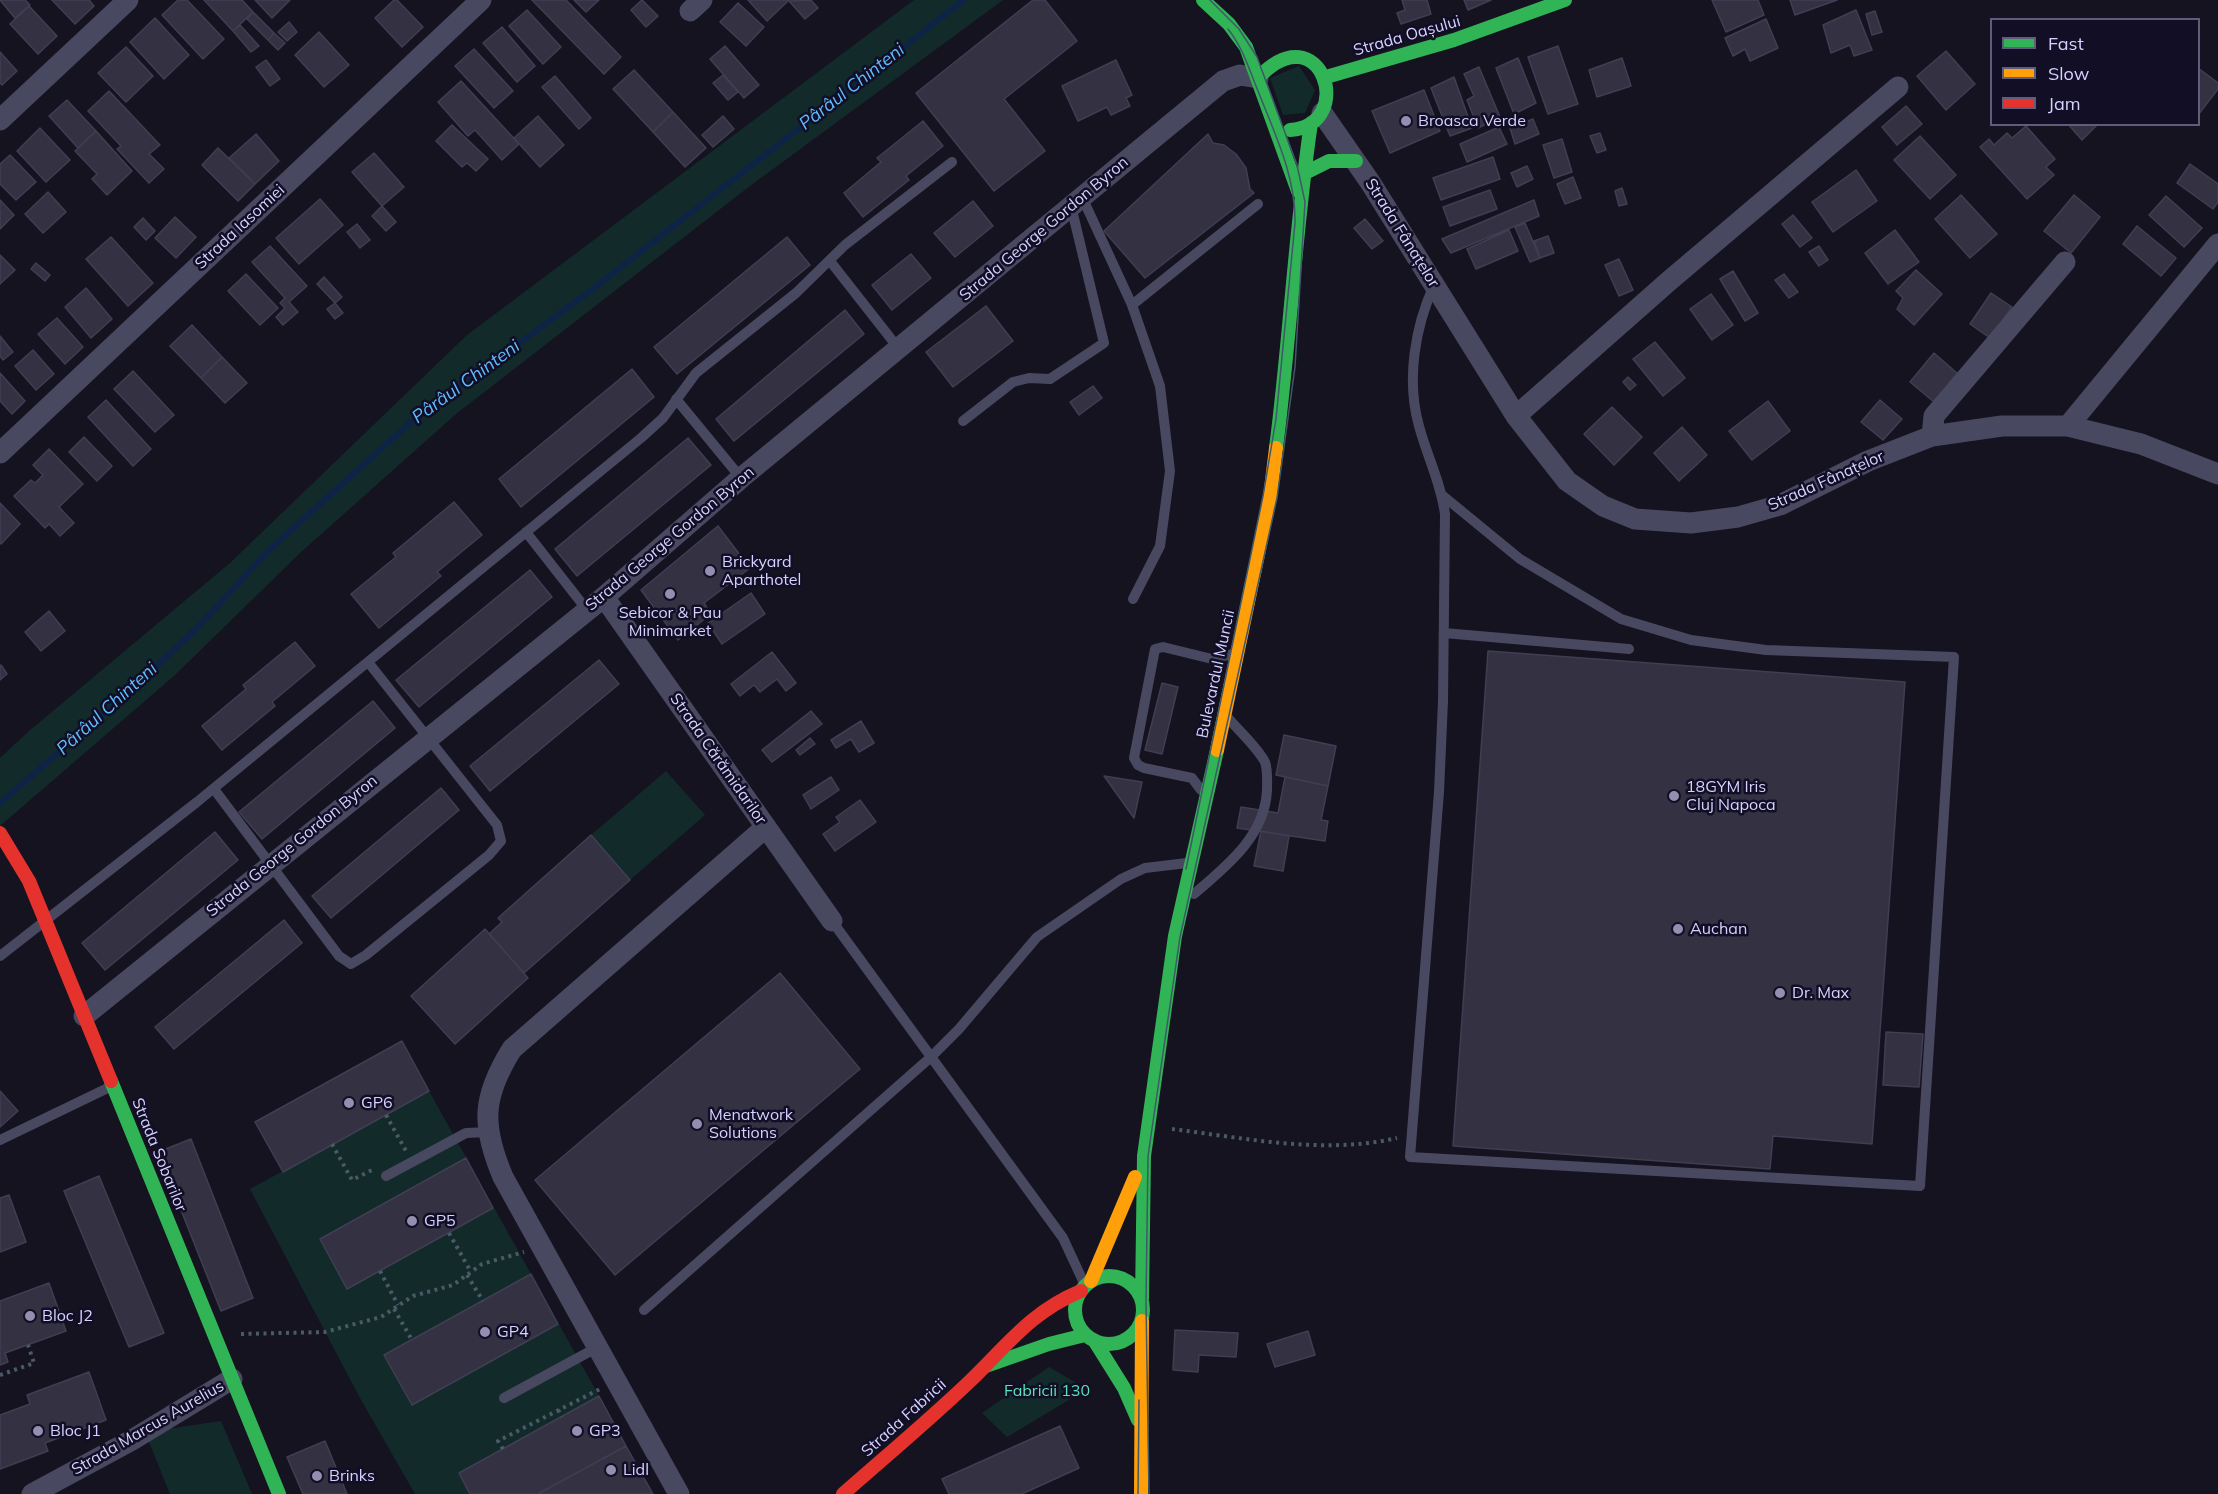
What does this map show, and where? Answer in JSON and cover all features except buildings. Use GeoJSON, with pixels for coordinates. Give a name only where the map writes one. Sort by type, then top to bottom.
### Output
{"type":"FeatureCollection","features":[{"type":"Feature","properties":{"kind":"main road"},"geometry":{"type":"LineString","coordinates":[[1203,0],[1239,37],[1258,78],[1277,129],[1294,130],[1317,118],[1328,97],[1326,77],[1311,61],[1275,50]]}},
{"type":"Feature","properties":{"kind":"main road","name":"Strada Oașului"},"geometry":{"type":"LineString","coordinates":[[1326,77],[1454,40],[1565,0]]}},
{"type":"Feature","properties":{"kind":"main road"},"geometry":{"type":"LineString","coordinates":[[1239,37],[1257,44]]}},
{"type":"Feature","properties":{"kind":"main road"},"geometry":{"type":"LineString","coordinates":[[1258,78],[1272,61],[1292,55]]}},
{"type":"Feature","properties":{"kind":"main road","name":"Bulevardul Muncii"},"geometry":{"type":"LineString","coordinates":[[1142,1299],[1144,1156],[1175,936],[1206,803],[1270,497],[1287,366],[1300,196],[1317,118]]}},
{"type":"Feature","properties":{"kind":"main road","name":"Bulevardul Muncii"},"geometry":{"type":"LineString","coordinates":[[1277,129],[1300,196]]}},
{"type":"Feature","properties":{"kind":"main road"},"geometry":{"type":"LineString","coordinates":[[1305,173],[1322,161],[1336,158],[1356,161]]}},
{"type":"Feature","properties":{"kind":"main road","name":"Strada Sobarilor"},"geometry":{"type":"LineString","coordinates":[[2,835],[8,865],[45,920],[279,1494]]}},
{"type":"Feature","properties":{"kind":"main road","name":"Bulevardul Muncii"},"geometry":{"type":"LineString","coordinates":[[1086,1286],[1114,1232],[1144,1156]]}},
{"type":"Feature","properties":{"kind":"main road"},"geometry":{"type":"LineString","coordinates":[[1141,1430],[1124,1388],[1077,1321],[1075,1310],[1086,1286],[1100,1277],[1120,1277],[1137,1289],[1142,1299],[1141,1494]]}},
{"type":"Feature","properties":{"kind":"main road","name":"Strada Fabricii"},"geometry":{"type":"LineString","coordinates":[[843,1494],[986,1366],[1017,1329],[1059,1299],[1086,1286]]}},
{"type":"Feature","properties":{"kind":"main road"},"geometry":{"type":"LineString","coordinates":[[1089,1338],[1117,1344],[1136,1331],[1142,1321]]}},
{"type":"Feature","properties":{"kind":"main road","name":"Strada Fabricii"},"geometry":{"type":"LineString","coordinates":[[986,1366],[1049,1344],[1089,1338]]}},
{"type":"Feature","properties":{"kind":"street"},"geometry":{"type":"LineString","coordinates":[[0,120],[128,0]]}},
{"type":"Feature","properties":{"kind":"street","name":"Strada Iasomiei"},"geometry":{"type":"LineString","coordinates":[[0,453],[481,0]]}},
{"type":"Feature","properties":{"kind":"street","name":"Strada George Gordon Byron"},"geometry":{"type":"LineString","coordinates":[[84,1016],[269,864],[604,597],[741,478],[1223,81],[1240,75],[1258,78]]}},
{"type":"Feature","properties":{"kind":"street"},"geometry":{"type":"LineString","coordinates":[[1516,416],[1898,87]]}},
{"type":"Feature","properties":{"kind":"street","name":"Strada Fânațelor"},"geometry":{"type":"LineString","coordinates":[[1317,118],[1356,161],[1516,416],[1567,481],[1603,506],[1635,519],[1691,523],[1738,517],[1780,505],[1868,461],[1932,436],[2002,426],[2068,426],[2141,444],[2218,474]]}},
{"type":"Feature","properties":{"kind":"street"},"geometry":{"type":"LineString","coordinates":[[2068,426],[2218,244]]}},
{"type":"Feature","properties":{"kind":"street"},"geometry":{"type":"LineString","coordinates":[[1932,436],[1934,416],[2065,262]]}},
{"type":"Feature","properties":{"kind":"street","name":"Strada Cărămidarilor"},"geometry":{"type":"LineString","coordinates":[[604,597],[832,921]]}},
{"type":"Feature","properties":{"kind":"street"},"geometry":{"type":"LineString","coordinates":[[679,1494],[503,1177],[493,1153],[489,1132],[489,1097],[496,1075],[512,1049],[766,827]]}},
{"type":"Feature","properties":{"kind":"street","name":"Strada Marcus Aurelius"},"geometry":{"type":"LineString","coordinates":[[32,1494],[132,1440],[232,1379]]}},
{"type":"Feature","properties":{"kind":"lane"},"geometry":{"type":"LineString","coordinates":[[0,956],[214,789],[663,418],[696,374],[796,293],[845,245],[952,162]]}},
{"type":"Feature","properties":{"kind":"lane"},"geometry":{"type":"LineString","coordinates":[[1077,202],[1132,305],[1160,386],[1170,471],[1160,546],[1133,599]]}},
{"type":"Feature","properties":{"kind":"lane"},"geometry":{"type":"LineString","coordinates":[[963,421],[1013,382],[1029,378],[1050,379],[1104,343],[1077,202]]}},
{"type":"Feature","properties":{"kind":"lane"},"geometry":{"type":"LineString","coordinates":[[1132,305],[1258,204]]}},
{"type":"Feature","properties":{"kind":"lane"},"geometry":{"type":"LineString","coordinates":[[830,261],[899,349]]}},
{"type":"Feature","properties":{"kind":"lane"},"geometry":{"type":"LineString","coordinates":[[1434,285],[1418,330],[1414,381],[1419,426],[1442,495],[1445,514],[1444,633],[1439,792],[1410,1156],[1920,1186],[1954,657],[1766,650],[1691,640],[1621,618],[1520,560],[1442,495]]}},
{"type":"Feature","properties":{"kind":"lane"},"geometry":{"type":"LineString","coordinates":[[676,399],[741,478]]}},
{"type":"Feature","properties":{"kind":"lane"},"geometry":{"type":"LineString","coordinates":[[526,532],[587,610]]}},
{"type":"Feature","properties":{"kind":"lane"},"geometry":{"type":"LineString","coordinates":[[1444,633],[1629,649]]}},
{"type":"Feature","properties":{"kind":"lane"},"geometry":{"type":"LineString","coordinates":[[1206,803],[1192,778],[1144,768],[1138,765],[1134,758],[1155,649],[1163,647],[1212,659],[1238,650]]}},
{"type":"Feature","properties":{"kind":"lane"},"geometry":{"type":"LineString","coordinates":[[214,789],[339,956],[351,964],[366,955],[489,855],[501,841],[497,825],[369,662]]}},
{"type":"Feature","properties":{"kind":"lane"},"geometry":{"type":"LineString","coordinates":[[1184,900],[1234,860],[1251,837],[1266,807],[1265,762],[1224,715]]}},
{"type":"Feature","properties":{"kind":"lane"},"geometry":{"type":"LineString","coordinates":[[644,1310],[931,1057],[959,1029],[1037,937],[1121,879],[1145,868],[1193,862]]}},
{"type":"Feature","properties":{"kind":"lane"},"geometry":{"type":"LineString","coordinates":[[832,921],[1063,1238],[1086,1286]]}},
{"type":"Feature","properties":{"kind":"lane"},"geometry":{"type":"LineString","coordinates":[[0,1140],[112,1086]]}},
{"type":"Feature","properties":{"kind":"lane"},"geometry":{"type":"LineString","coordinates":[[386,1176],[466,1133],[489,1132]]}},
{"type":"Feature","properties":{"kind":"lane"},"geometry":{"type":"LineString","coordinates":[[504,1398],[598,1347]]}},
{"type":"Feature","properties":{"kind":"path"},"geometry":{"type":"LineString","coordinates":[[386,1115],[406,1151]]}},
{"type":"Feature","properties":{"kind":"path"},"geometry":{"type":"LineString","coordinates":[[1147,1126],[1262,1140],[1346,1146],[1372,1144],[1412,1135]]}},
{"type":"Feature","properties":{"kind":"path"},"geometry":{"type":"LineString","coordinates":[[332,1144],[352,1180],[379,1166]]}},
{"type":"Feature","properties":{"kind":"path"},"geometry":{"type":"LineString","coordinates":[[397,1156],[416,1146]]}},
{"type":"Feature","properties":{"kind":"path"},"geometry":{"type":"LineString","coordinates":[[449,1233],[483,1301]]}},
{"type":"Feature","properties":{"kind":"path"},"geometry":{"type":"LineString","coordinates":[[214,1335],[325,1332],[381,1317],[413,1296],[453,1285],[482,1264],[523,1253],[541,1244]]}},
{"type":"Feature","properties":{"kind":"path"},"geometry":{"type":"LineString","coordinates":[[380,1271],[399,1305]]}},
{"type":"Feature","properties":{"kind":"path"},"geometry":{"type":"LineString","coordinates":[[394,1308],[412,1340]]}},
{"type":"Feature","properties":{"kind":"path"},"geometry":{"type":"LineString","coordinates":[[0,1375],[34,1363],[28,1345]]}},
{"type":"Feature","properties":{"kind":"path"},"geometry":{"type":"LineString","coordinates":[[503,1449],[498,1442],[617,1380]]}},
{"type":"Feature","properties":{"kind":"path"},"geometry":{"type":"LineString","coordinates":[[558,1410],[562,1417]]}},
{"type":"Feature","properties":{"kind":"green space"},"geometry":{"type":"Polygon","coordinates":[[[914,0],[1003,0],[750,186],[456,414],[300,553],[175,675],[0,826],[0,758],[29,731],[230,563],[467,335],[914,0]]]}},
{"type":"Feature","properties":{"kind":"green space"},"geometry":{"type":"Polygon","coordinates":[[[1299,66],[1315,90],[1305,113],[1283,115],[1270,78],[1299,66]]]}},
{"type":"Feature","properties":{"kind":"green space"},"geometry":{"type":"Polygon","coordinates":[[[666,771],[705,815],[630,880],[591,835],[666,771]]]}},
{"type":"Feature","properties":{"kind":"green space"},"geometry":{"type":"Polygon","coordinates":[[[429,1091],[599,1396],[459,1473],[470,1494],[415,1494],[360,1398],[250,1189],[429,1091]]]}},
{"type":"Feature","properties":{"kind":"green space","name":"Fabricii 130"},"geometry":{"type":"Polygon","coordinates":[[[1049,1367],[1087,1389],[1007,1437],[982,1413],[1049,1367]]]}},
{"type":"Feature","properties":{"kind":"green space"},"geometry":{"type":"Polygon","coordinates":[[[221,1421],[252,1494],[170,1494],[145,1432],[221,1421]]]}},
{"type":"Feature","properties":{"kind":"waterway","name":"Pârâul Chinteni"},"geometry":{"type":"LineString","coordinates":[[0,803],[139,683],[198,627],[268,551],[412,421],[581,298],[964,0]]}},
{"type":"Feature","properties":{"kind":"tram line"},"geometry":{"type":"LineString","coordinates":[[1149,1494],[1146,1302],[1148,1156],[1180,937],[1277,498],[1295,367],[1305,202],[1297,165],[1257,57],[1239,29],[1210,0]]}},
{"type":"Feature","properties":{"kind":"tram line"},"geometry":{"type":"LineString","coordinates":[[1186,869],[1263,496],[1276,419],[1295,223],[1292,189],[1283,156],[1245,59],[1228,29]]}},
{"type":"Feature","properties":{"kind":"tram line"},"geometry":{"type":"LineString","coordinates":[[1138,1494],[1139,1400]]}},
{"type":"Feature","properties":{"kind":"traffic: fast"},"geometry":{"type":"LineString","coordinates":[[1203,0],[1229,24],[1246,47],[1298,191]]}},
{"type":"Feature","properties":{"kind":"traffic: fast"},"geometry":{"type":"LineString","coordinates":[[1326,77],[1454,40],[1565,0]]}},
{"type":"Feature","properties":{"kind":"traffic: fast"},"geometry":{"type":"LineString","coordinates":[[1258,78],[1280,61],[1299,57],[1314,64],[1323,77],[1326,94],[1323,110],[1311,124],[1290,130]]}},
{"type":"Feature","properties":{"kind":"traffic: fast"},"geometry":{"type":"LineString","coordinates":[[1276,448],[1311,123]]}},
{"type":"Feature","properties":{"kind":"traffic: fast"},"geometry":{"type":"LineString","coordinates":[[1305,173],[1329,161],[1356,161]]}},
{"type":"Feature","properties":{"kind":"traffic: fast"},"geometry":{"type":"LineString","coordinates":[[1142,1299],[1144,1156],[1175,936],[1217,750]]}},
{"type":"Feature","properties":{"kind":"traffic: fast"},"geometry":{"type":"LineString","coordinates":[[111,1081],[279,1494]]}},
{"type":"Feature","properties":{"kind":"traffic: fast"},"geometry":{"type":"LineString","coordinates":[[1109,1276],[1122,1279],[1133,1286],[1140,1297],[1143,1310],[1140,1323],[1133,1334],[1122,1341],[1109,1344],[1096,1341],[1085,1334],[1078,1323],[1075,1310],[1078,1297],[1085,1286],[1096,1279],[1109,1276]]}},
{"type":"Feature","properties":{"kind":"traffic: fast"},"geometry":{"type":"LineString","coordinates":[[986,1366],[1049,1344],[1085,1335]]}},
{"type":"Feature","properties":{"kind":"traffic: fast"},"geometry":{"type":"LineString","coordinates":[[1094,1340],[1124,1388],[1138,1420]]}},
{"type":"Feature","properties":{"kind":"traffic: slow"},"geometry":{"type":"LineString","coordinates":[[1217,750],[1270,497],[1276,448]]}},
{"type":"Feature","properties":{"kind":"traffic: slow"},"geometry":{"type":"LineString","coordinates":[[1091,1281],[1135,1177]]}},
{"type":"Feature","properties":{"kind":"traffic: slow"},"geometry":{"type":"LineString","coordinates":[[1141,1494],[1142,1321]]}},
{"type":"Feature","properties":{"kind":"traffic: jam"},"geometry":{"type":"LineString","coordinates":[[0,833],[29,881],[111,1081]]}},
{"type":"Feature","properties":{"kind":"traffic: jam"},"geometry":{"type":"LineString","coordinates":[[843,1494],[922,1426],[1020,1331],[1047,1309],[1081,1291]]}},
{"type":"Feature","properties":{"kind":"place","name":"Broasca Verde"},"geometry":{"type":"Point","coordinates":[1406,121]}},
{"type":"Feature","properties":{"kind":"place","name":"Brickyard Aparthotel"},"geometry":{"type":"Point","coordinates":[710,571]}},
{"type":"Feature","properties":{"kind":"place","name":"Sebicor & Pau Minimarket"},"geometry":{"type":"Point","coordinates":[670,594]}},
{"type":"Feature","properties":{"kind":"place","name":"18GYM Iris Cluj Napoca"},"geometry":{"type":"Point","coordinates":[1674,796]}},
{"type":"Feature","properties":{"kind":"place","name":"Auchan"},"geometry":{"type":"Point","coordinates":[1678,929]}},
{"type":"Feature","properties":{"kind":"place","name":"Dr. Max"},"geometry":{"type":"Point","coordinates":[1780,993]}},
{"type":"Feature","properties":{"kind":"place","name":"GP6"},"geometry":{"type":"Point","coordinates":[349,1103]}},
{"type":"Feature","properties":{"kind":"place","name":"Menatwork Solutions"},"geometry":{"type":"Point","coordinates":[697,1124]}},
{"type":"Feature","properties":{"kind":"place","name":"GP5"},"geometry":{"type":"Point","coordinates":[412,1221]}},
{"type":"Feature","properties":{"kind":"place","name":"Bloc J2"},"geometry":{"type":"Point","coordinates":[30,1316]}},
{"type":"Feature","properties":{"kind":"place","name":"GP4"},"geometry":{"type":"Point","coordinates":[485,1332]}},
{"type":"Feature","properties":{"kind":"place","name":"Bloc J1"},"geometry":{"type":"Point","coordinates":[38,1431]}},
{"type":"Feature","properties":{"kind":"place","name":"GP3"},"geometry":{"type":"Point","coordinates":[577,1431]}},
{"type":"Feature","properties":{"kind":"place","name":"Lidl"},"geometry":{"type":"Point","coordinates":[611,1470]}},
{"type":"Feature","properties":{"kind":"place","name":"Brinks"},"geometry":{"type":"Point","coordinates":[317,1476]}}]}
